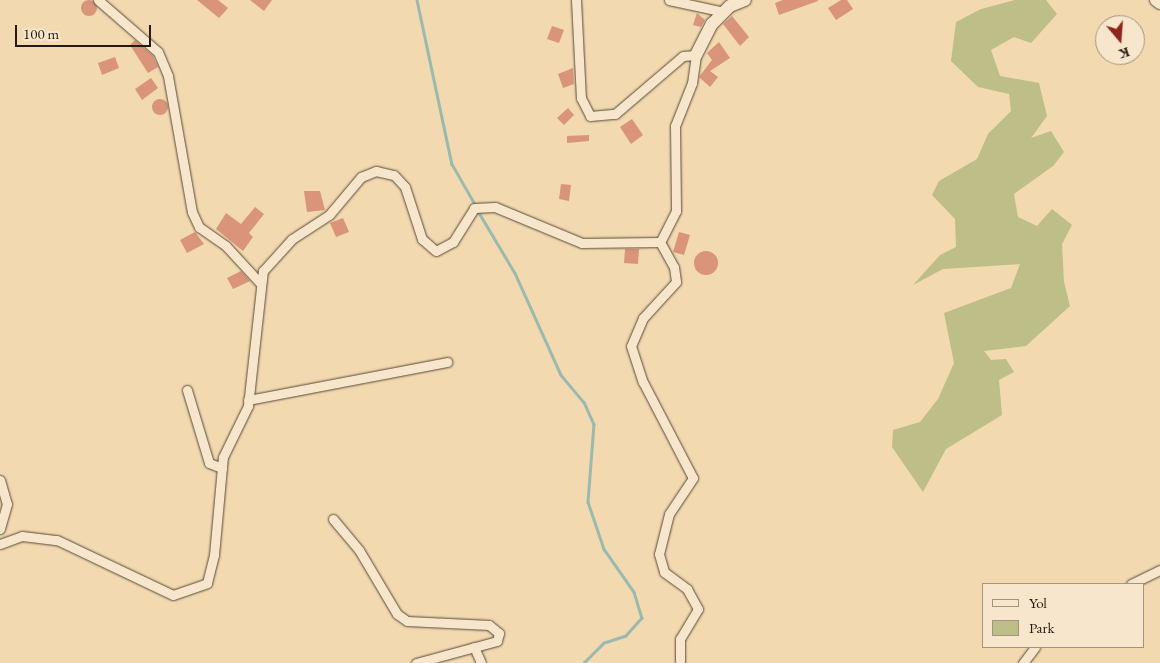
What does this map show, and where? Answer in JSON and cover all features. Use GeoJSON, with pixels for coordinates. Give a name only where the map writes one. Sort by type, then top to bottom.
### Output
{"type":"FeatureCollection","features":[{"type":"Feature","properties":{"kind":"street"},"geometry":{"type":"LineString","coordinates":[[98,0],[158,52],[168,76],[192,212],[199,228],[226,246],[260,283]]}},
{"type":"Feature","properties":{"kind":"street"},"geometry":{"type":"LineString","coordinates":[[576,0],[581,98],[590,116],[615,114],[683,56],[696,55]]}},
{"type":"Feature","properties":{"kind":"street"},"geometry":{"type":"LineString","coordinates":[[669,0],[724,12]]}},
{"type":"Feature","properties":{"kind":"street"},"geometry":{"type":"LineString","coordinates":[[660,242],[676,211],[675,126],[692,83],[696,55],[724,12],[745,0]]}},
{"type":"Feature","properties":{"kind":"street"},"geometry":{"type":"LineString","coordinates":[[1156,0],[1160,3]]}},
{"type":"Feature","properties":{"kind":"street"},"geometry":{"type":"LineString","coordinates":[[0,544],[22,536],[57,540],[159,591],[183,594],[207,583],[214,556],[222,468],[248,400],[260,283],[270,259],[329,215],[361,177],[376,171],[394,175],[405,187],[422,239],[436,251],[453,242],[474,208],[494,207],[582,243],[660,242]]}},
{"type":"Feature","properties":{"kind":"street"},"geometry":{"type":"LineString","coordinates":[[660,242],[674,267],[676,282],[643,318],[631,346],[643,382],[693,478],[668,514],[660,554],[664,572],[687,589],[698,610],[680,639],[680,661]]}},
{"type":"Feature","properties":{"kind":"street"},"geometry":{"type":"LineString","coordinates":[[248,400],[447,362]]}},
{"type":"Feature","properties":{"kind":"street"},"geometry":{"type":"LineString","coordinates":[[187,390],[209,464],[222,468]]}},
{"type":"Feature","properties":{"kind":"street"},"geometry":{"type":"LineString","coordinates":[[0,480],[7,504],[0,529]]}},
{"type":"Feature","properties":{"kind":"street"},"geometry":{"type":"LineString","coordinates":[[333,519],[359,550],[397,614],[407,621],[490,625],[499,633],[497,641],[416,663]]}},
{"type":"Feature","properties":{"kind":"street"},"geometry":{"type":"LineString","coordinates":[[1133,583],[1160,570]]}},
{"type":"Feature","properties":{"kind":"street"},"geometry":{"type":"LineString","coordinates":[[474,647],[481,663]]}},
{"type":"Feature","properties":{"kind":"street"},"geometry":{"type":"LineString","coordinates":[[1023,663],[1034,648]]}},
{"type":"Feature","properties":{"kind":"green space"},"geometry":{"type":"Polygon","coordinates":[[[1015,0],[1046,0],[1057,14],[1031,43],[1014,37],[991,50],[1000,76],[1039,83],[1047,116],[1031,138],[1051,131],[1064,152],[1053,166],[1014,194],[1018,217],[1037,226],[1052,209],[1072,225],[1062,244],[1064,282],[1070,306],[1026,346],[984,351],[991,360],[1006,359],[1014,372],[999,380],[1002,415],[946,449],[923,492],[892,447],[893,430],[920,422],[938,399],[954,363],[944,313],[1011,288],[1020,264],[943,269],[913,285],[940,255],[956,247],[955,219],[932,195],[939,181],[977,159],[988,134],[1011,111],[1009,94],[978,87],[951,61],[956,22],[981,9],[1015,0]]]}},
{"type":"Feature","properties":{"kind":"building"},"geometry":{"type":"Polygon","coordinates":[[[89,0],[97,8],[89,16],[81,8],[89,0]]]}},
{"type":"Feature","properties":{"kind":"building"},"geometry":{"type":"Polygon","coordinates":[[[197,0],[218,0],[228,8],[219,18],[197,0]]]}},
{"type":"Feature","properties":{"kind":"building"},"geometry":{"type":"Polygon","coordinates":[[[250,0],[272,0],[264,11],[250,0]]]}},
{"type":"Feature","properties":{"kind":"building"},"geometry":{"type":"Polygon","coordinates":[[[783,0],[818,1],[779,15],[775,3],[783,0]]]}},
{"type":"Feature","properties":{"kind":"building"},"geometry":{"type":"Polygon","coordinates":[[[841,0],[847,0],[853,9],[836,20],[828,8],[841,0]]]}},
{"type":"Feature","properties":{"kind":"building"},"geometry":{"type":"Polygon","coordinates":[[[697,13],[705,20],[701,27],[693,25],[697,13]]]}},
{"type":"Feature","properties":{"kind":"building"},"geometry":{"type":"Polygon","coordinates":[[[732,16],[749,37],[740,46],[723,24],[732,16]]]}},
{"type":"Feature","properties":{"kind":"building"},"geometry":{"type":"Polygon","coordinates":[[[552,26],[564,30],[559,43],[547,39],[552,26]]]}},
{"type":"Feature","properties":{"kind":"building"},"geometry":{"type":"Polygon","coordinates":[[[135,40],[153,56],[158,67],[148,73],[130,45],[135,40]]]}},
{"type":"Feature","properties":{"kind":"building"},"geometry":{"type":"Polygon","coordinates":[[[719,42],[730,58],[710,71],[718,77],[710,87],[699,77],[712,60],[707,53],[719,42]]]}},
{"type":"Feature","properties":{"kind":"building"},"geometry":{"type":"Polygon","coordinates":[[[115,57],[119,68],[102,75],[98,63],[115,57]]]}},
{"type":"Feature","properties":{"kind":"building"},"geometry":{"type":"Polygon","coordinates":[[[573,68],[574,84],[563,88],[558,74],[573,68]]]}},
{"type":"Feature","properties":{"kind":"building"},"geometry":{"type":"Polygon","coordinates":[[[151,78],[158,88],[142,100],[135,89],[151,78]]]}},
{"type":"Feature","properties":{"kind":"building"},"geometry":{"type":"Polygon","coordinates":[[[160,99],[166,101],[168,107],[166,113],[160,115],[154,113],[152,107],[154,101],[160,99]]]}},
{"type":"Feature","properties":{"kind":"building"},"geometry":{"type":"Polygon","coordinates":[[[568,108],[574,115],[564,125],[557,118],[568,108]]]}},
{"type":"Feature","properties":{"kind":"building"},"geometry":{"type":"Polygon","coordinates":[[[632,119],[643,135],[631,144],[620,127],[632,119]]]}},
{"type":"Feature","properties":{"kind":"building"},"geometry":{"type":"Polygon","coordinates":[[[589,135],[589,141],[567,143],[567,136],[589,135]]]}},
{"type":"Feature","properties":{"kind":"building"},"geometry":{"type":"Polygon","coordinates":[[[561,184],[571,185],[569,201],[559,199],[561,184]]]}},
{"type":"Feature","properties":{"kind":"building"},"geometry":{"type":"Polygon","coordinates":[[[304,191],[320,191],[325,210],[307,212],[304,191]]]}},
{"type":"Feature","properties":{"kind":"building"},"geometry":{"type":"Polygon","coordinates":[[[255,207],[264,214],[249,233],[253,237],[243,251],[216,229],[226,213],[241,224],[255,207]]]}},
{"type":"Feature","properties":{"kind":"building"},"geometry":{"type":"Polygon","coordinates":[[[343,218],[349,232],[336,237],[330,223],[343,218]]]}},
{"type":"Feature","properties":{"kind":"building"},"geometry":{"type":"Polygon","coordinates":[[[195,232],[204,244],[187,253],[180,240],[195,232]]]}},
{"type":"Feature","properties":{"kind":"building"},"geometry":{"type":"Polygon","coordinates":[[[679,232],[690,235],[684,255],[673,252],[679,232]]]}},
{"type":"Feature","properties":{"kind":"building"},"geometry":{"type":"Polygon","coordinates":[[[625,249],[639,249],[638,264],[624,263],[625,249]]]}},
{"type":"Feature","properties":{"kind":"building"},"geometry":{"type":"Polygon","coordinates":[[[706,251],[715,254],[718,263],[715,272],[706,275],[697,272],[694,263],[697,254],[706,251]]]}},
{"type":"Feature","properties":{"kind":"building"},"geometry":{"type":"Polygon","coordinates":[[[241,271],[250,281],[233,289],[227,278],[241,271]]]}},
{"type":"Feature","properties":{"kind":"waterway"},"geometry":{"type":"LineString","coordinates":[[417,0],[452,164],[476,206]]}},
{"type":"Feature","properties":{"kind":"waterway"},"geometry":{"type":"LineString","coordinates":[[478,211],[515,273],[561,375],[584,402],[594,424],[588,502],[604,549],[634,592],[642,618],[626,636],[604,643],[584,663]]}}]}
